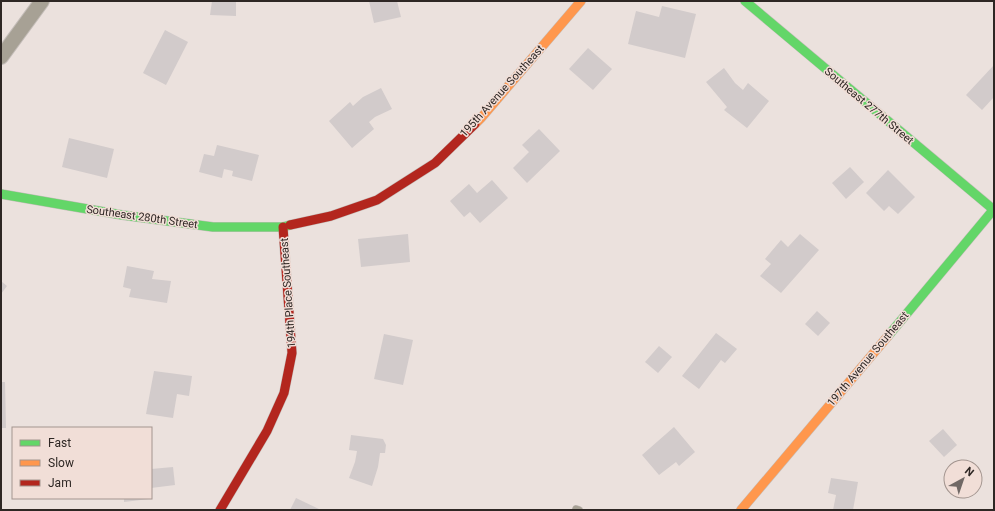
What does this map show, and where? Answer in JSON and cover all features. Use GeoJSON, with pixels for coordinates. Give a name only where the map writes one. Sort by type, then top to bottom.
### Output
{"type":"FeatureCollection","features":[{"type":"Feature","properties":{"kind":"street"},"geometry":{"type":"LineString","coordinates":[[1,57],[42,1]]}},
{"type":"Feature","properties":{"kind":"street","name":"195th Avenue Southeast"},"geometry":{"type":"LineString","coordinates":[[283,227],[331,216],[376,200],[435,162],[481,118],[581,1]]}},
{"type":"Feature","properties":{"kind":"street","name":"Southeast 277th Street"},"geometry":{"type":"LineString","coordinates":[[745,1],[994,210]]}},
{"type":"Feature","properties":{"kind":"street","name":"Southeast 280th Street"},"geometry":{"type":"LineString","coordinates":[[1,194],[122,215],[213,227],[283,227]]}},
{"type":"Feature","properties":{"kind":"street","name":"197th Avenue Southeast"},"geometry":{"type":"LineString","coordinates":[[741,510],[994,210]]}},
{"type":"Feature","properties":{"kind":"street","name":"194th Place Southeast"},"geometry":{"type":"LineString","coordinates":[[220,510],[267,431],[284,393],[292,353],[283,227]]}},
{"type":"Feature","properties":{"kind":"building"},"geometry":{"type":"Polygon","coordinates":[[[212,1],[236,1],[236,16],[210,15],[212,1]]]}},
{"type":"Feature","properties":{"kind":"building"},"geometry":{"type":"Polygon","coordinates":[[[369,1],[397,1],[401,17],[374,23],[369,1]]]}},
{"type":"Feature","properties":{"kind":"building"},"geometry":{"type":"Polygon","coordinates":[[[662,6],[696,14],[685,58],[628,44],[636,11],[659,17],[662,6]]]}},
{"type":"Feature","properties":{"kind":"building"},"geometry":{"type":"Polygon","coordinates":[[[165,30],[188,42],[166,85],[143,73],[165,30]]]}},
{"type":"Feature","properties":{"kind":"building"},"geometry":{"type":"Polygon","coordinates":[[[588,48],[612,69],[593,90],[569,69],[588,48]]]}},
{"type":"Feature","properties":{"kind":"building"},"geometry":{"type":"Polygon","coordinates":[[[994,65],[994,97],[982,110],[966,95],[994,65]]]}},
{"type":"Feature","properties":{"kind":"building"},"geometry":{"type":"Polygon","coordinates":[[[724,68],[735,83],[743,90],[748,83],[769,101],[747,128],[724,110],[727,107],[706,82],[724,68]]]}},
{"type":"Feature","properties":{"kind":"building"},"geometry":{"type":"Polygon","coordinates":[[[381,88],[392,109],[375,117],[369,122],[374,129],[352,148],[329,121],[350,102],[353,106],[363,97],[381,88]]]}},
{"type":"Feature","properties":{"kind":"building"},"geometry":{"type":"Polygon","coordinates":[[[539,129],[560,151],[527,183],[513,168],[529,152],[522,145],[539,129]]]}},
{"type":"Feature","properties":{"kind":"building"},"geometry":{"type":"Polygon","coordinates":[[[69,138],[114,149],[107,178],[62,167],[69,138]]]}},
{"type":"Feature","properties":{"kind":"building"},"geometry":{"type":"Polygon","coordinates":[[[217,145],[259,155],[252,181],[232,176],[233,171],[224,169],[222,178],[199,172],[204,154],[214,156],[217,145]]]}},
{"type":"Feature","properties":{"kind":"building"},"geometry":{"type":"Polygon","coordinates":[[[850,167],[864,182],[846,199],[832,183],[850,167]]]}},
{"type":"Feature","properties":{"kind":"building"},"geometry":{"type":"Polygon","coordinates":[[[888,170],[915,197],[898,214],[889,206],[884,211],[866,193],[888,170]]]}},
{"type":"Feature","properties":{"kind":"building"},"geometry":{"type":"Polygon","coordinates":[[[492,180],[508,198],[480,223],[470,212],[464,217],[450,201],[469,184],[477,193],[492,180]]]}},
{"type":"Feature","properties":{"kind":"building"},"geometry":{"type":"Polygon","coordinates":[[[408,234],[410,262],[361,267],[358,239],[408,234]]]}},
{"type":"Feature","properties":{"kind":"building"},"geometry":{"type":"Polygon","coordinates":[[[800,234],[819,250],[781,293],[760,276],[771,264],[765,259],[781,240],[788,247],[800,234]]]}},
{"type":"Feature","properties":{"kind":"building"},"geometry":{"type":"Polygon","coordinates":[[[127,266],[154,271],[152,279],[171,281],[167,303],[129,297],[131,289],[123,287],[127,266]]]}},
{"type":"Feature","properties":{"kind":"building"},"geometry":{"type":"Polygon","coordinates":[[[1,281],[7,286],[1,294],[1,281]]]}},
{"type":"Feature","properties":{"kind":"building"},"geometry":{"type":"Polygon","coordinates":[[[817,311],[830,323],[818,336],[805,324],[817,311]]]}},
{"type":"Feature","properties":{"kind":"building"},"geometry":{"type":"Polygon","coordinates":[[[716,333],[737,349],[725,363],[721,360],[699,389],[682,376],[716,333]]]}},
{"type":"Feature","properties":{"kind":"building"},"geometry":{"type":"Polygon","coordinates":[[[384,334],[413,340],[403,385],[374,379],[384,334]]]}},
{"type":"Feature","properties":{"kind":"building"},"geometry":{"type":"Polygon","coordinates":[[[659,346],[672,357],[658,373],[645,362],[659,346]]]}},
{"type":"Feature","properties":{"kind":"building"},"geometry":{"type":"Polygon","coordinates":[[[154,371],[192,376],[189,396],[177,394],[173,418],[146,414],[154,371]]]}},
{"type":"Feature","properties":{"kind":"building"},"geometry":{"type":"Polygon","coordinates":[[[1,382],[5,382],[6,428],[1,428],[1,382]]]}},
{"type":"Feature","properties":{"kind":"building"},"geometry":{"type":"Polygon","coordinates":[[[674,427],[695,452],[679,466],[676,462],[659,475],[642,455],[674,427]]]}},
{"type":"Feature","properties":{"kind":"building"},"geometry":{"type":"Polygon","coordinates":[[[943,429],[957,445],[944,457],[929,441],[943,429]]]}},
{"type":"Feature","properties":{"kind":"building"},"geometry":{"type":"Polygon","coordinates":[[[351,435],[383,439],[386,445],[385,453],[380,453],[378,467],[372,486],[349,478],[355,462],[357,451],[349,450],[351,435]]]}},
{"type":"Feature","properties":{"kind":"building"},"geometry":{"type":"Polygon","coordinates":[[[173,467],[175,485],[152,488],[152,469],[173,467]]]}},
{"type":"Feature","properties":{"kind":"building"},"geometry":{"type":"Polygon","coordinates":[[[831,478],[858,482],[853,510],[833,510],[836,495],[828,493],[831,478]]]}},
{"type":"Feature","properties":{"kind":"building"},"geometry":{"type":"Polygon","coordinates":[[[296,498],[321,510],[290,510],[296,498]]]}},
{"type":"Feature","properties":{"kind":"building"},"geometry":{"type":"Polygon","coordinates":[[[124,499],[149,499],[124,502],[124,499]]]}},
{"type":"Feature","properties":{"kind":"traffic: fast"},"geometry":{"type":"LineString","coordinates":[[745,1],[994,210]]}},
{"type":"Feature","properties":{"kind":"traffic: fast"},"geometry":{"type":"LineString","coordinates":[[1,194],[122,215],[213,227],[283,227],[290,225]]}},
{"type":"Feature","properties":{"kind":"traffic: fast"},"geometry":{"type":"LineString","coordinates":[[888,336],[994,209]]}},
{"type":"Feature","properties":{"kind":"traffic: slow"},"geometry":{"type":"LineString","coordinates":[[475,124],[581,1]]}},
{"type":"Feature","properties":{"kind":"traffic: slow"},"geometry":{"type":"LineString","coordinates":[[741,510],[888,336]]}},
{"type":"Feature","properties":{"kind":"traffic: jam"},"geometry":{"type":"LineString","coordinates":[[290,225],[331,216],[377,200],[435,163],[475,124]]}},
{"type":"Feature","properties":{"kind":"traffic: jam"},"geometry":{"type":"LineString","coordinates":[[220,510],[267,431],[284,393],[292,353],[283,227]]}}]}
